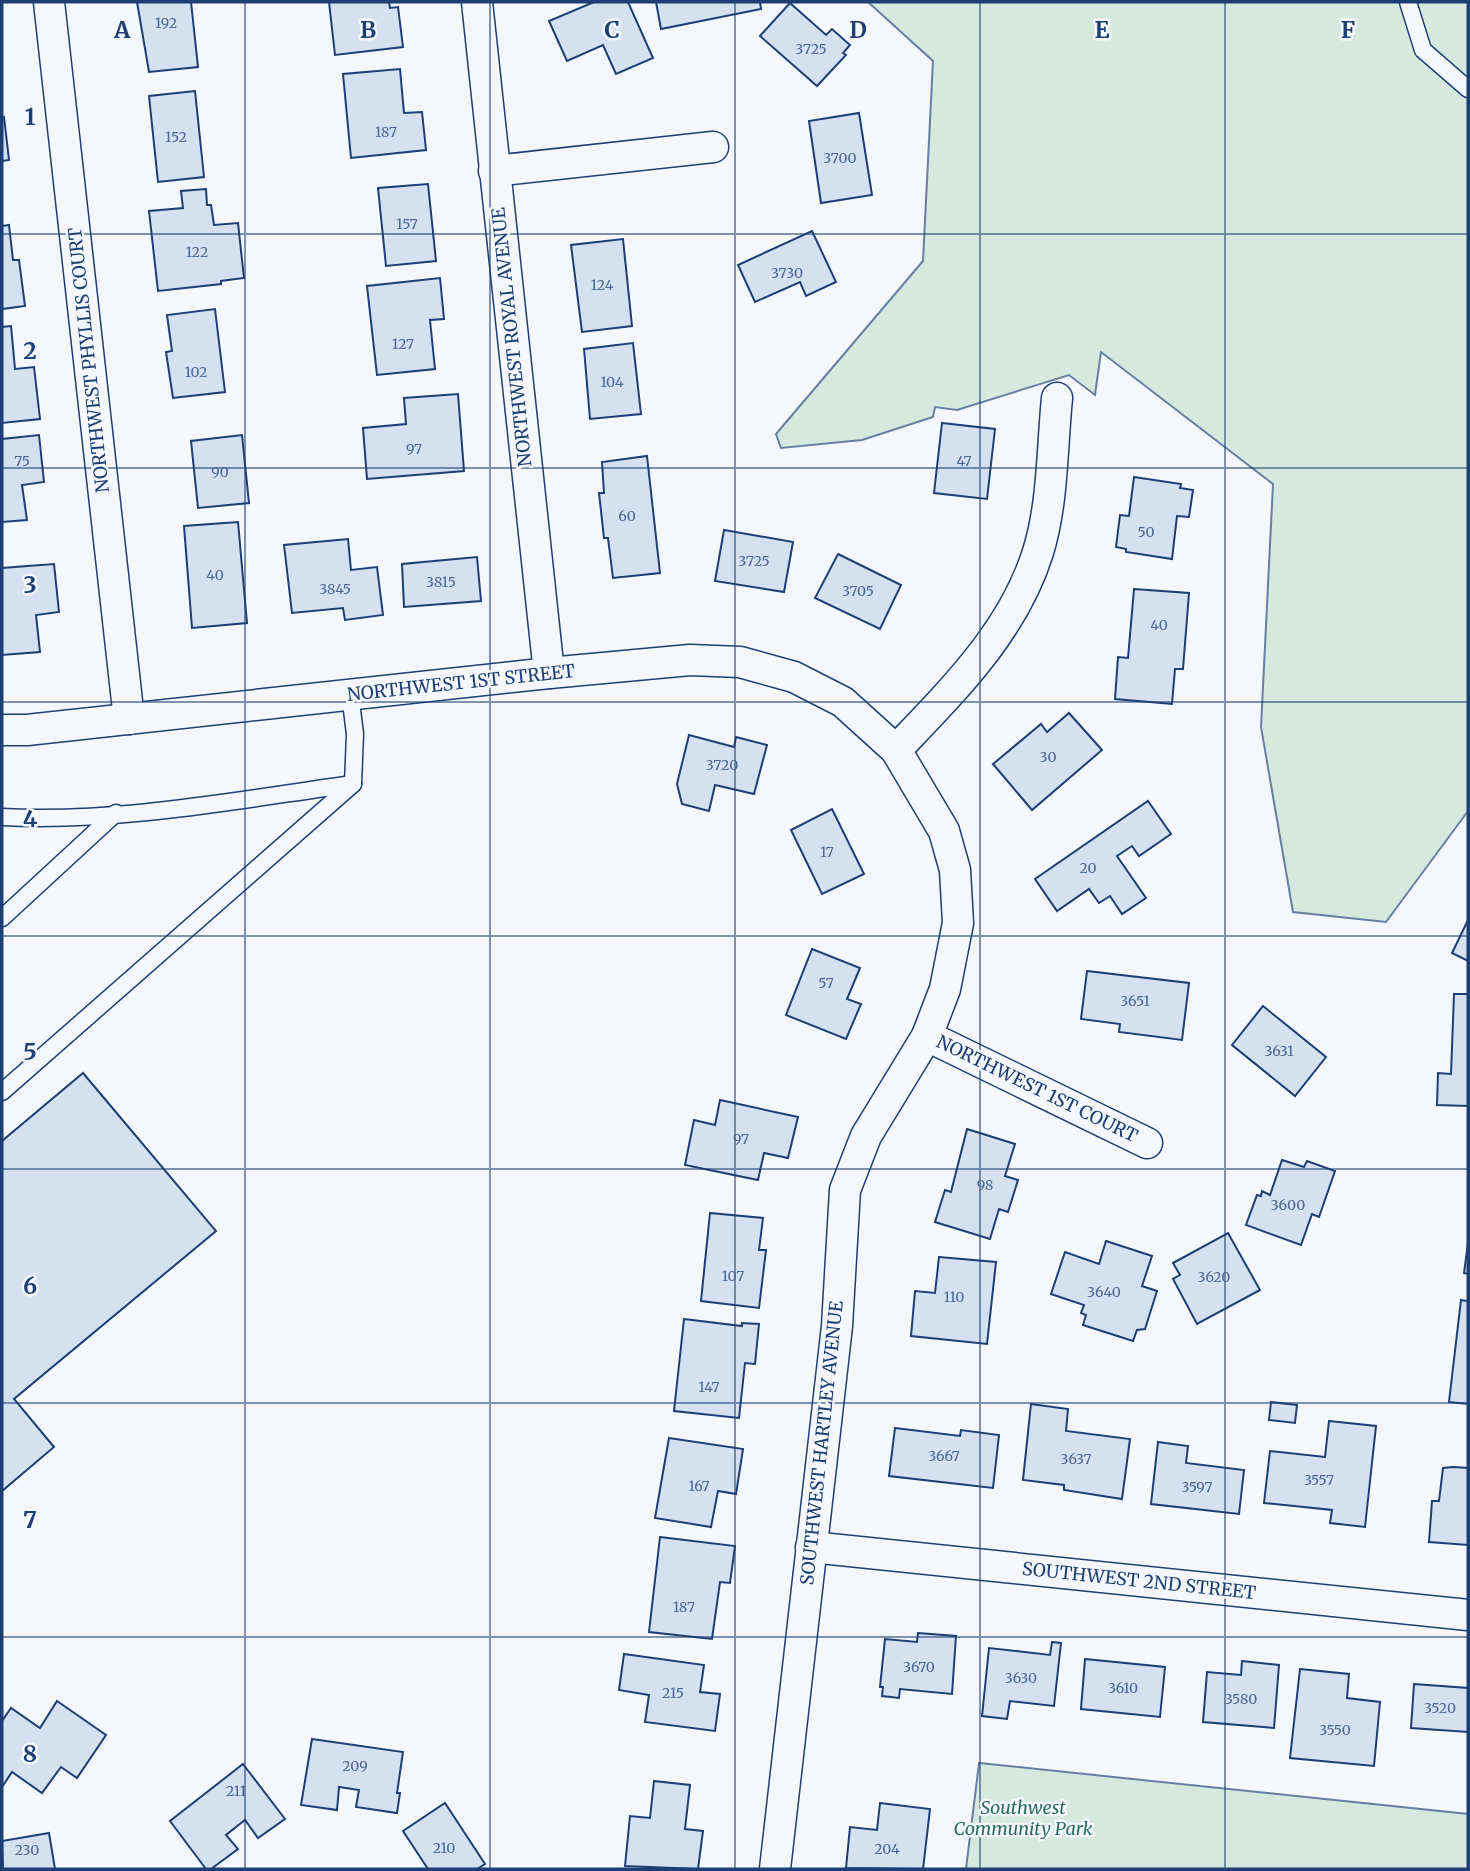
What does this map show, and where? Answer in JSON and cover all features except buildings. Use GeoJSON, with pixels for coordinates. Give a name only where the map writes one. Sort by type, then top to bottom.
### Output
{"type":"FeatureCollection","features":[{"type":"Feature","properties":{"kind":"street","name":"NORTHWEST PHYLLIS COURT"},"geometry":{"type":"LineString","coordinates":[[49,2],[129,719]]}},
{"type":"Feature","properties":{"kind":"street","name":"NORTHWEST ROYAL AVENUE"},"geometry":{"type":"LineString","coordinates":[[477,2],[548,673]]}},
{"type":"Feature","properties":{"kind":"street"},"geometry":{"type":"LineString","coordinates":[[494,171],[713,147]]}},
{"type":"Feature","properties":{"kind":"street"},"geometry":{"type":"LineString","coordinates":[[896,750],[980,660],[1026,584],[1039,550],[1049,485],[1057,398]]}},
{"type":"Feature","properties":{"kind":"street","name":"NORTHWEST 1ST STREET"},"geometry":{"type":"LineString","coordinates":[[2,730],[690,660],[740,662],[794,677],[843,702],[896,750],[944,831],[955,870],[958,923],[945,989],[928,1036]]}},
{"type":"Feature","properties":{"kind":"street","name":"NORTHWEST 1ST COURT"},"geometry":{"type":"LineString","coordinates":[[928,1036],[1147,1143]]}},
{"type":"Feature","properties":{"kind":"street","name":"SOUTHWEST HARTLEY AVENUE"},"geometry":{"type":"LineString","coordinates":[[775,1869],[837,1326],[845,1190],[866,1136],[928,1036]]}},
{"type":"Feature","properties":{"kind":"street","name":"SOUTHWEST 2ND STREET"},"geometry":{"type":"LineString","coordinates":[[811,1547],[1468,1615]]}},
{"type":"Feature","properties":{"kind":"lane"},"geometry":{"type":"LineString","coordinates":[[1408,2],[1423,50],[1468,89]]}},
{"type":"Feature","properties":{"kind":"lane"},"geometry":{"type":"LineString","coordinates":[[2,1092],[353,784],[355,734],[350,694]]}},
{"type":"Feature","properties":{"kind":"lane"},"geometry":{"type":"LineString","coordinates":[[2,817],[48,819],[116,813],[210,804],[353,784]]}},
{"type":"Feature","properties":{"kind":"lane"},"geometry":{"type":"LineString","coordinates":[[2,918],[116,813]]}},
{"type":"Feature","properties":{"kind":"green space"},"geometry":{"type":"Polygon","coordinates":[[[868,2],[1468,2],[1468,811],[1386,922],[1293,912],[1261,727],[1273,484],[1101,352],[1095,395],[1069,375],[957,410],[935,407],[933,417],[862,440],[781,448],[776,434],[923,261],[933,61],[868,2]]]}},
{"type":"Feature","properties":{"kind":"green space","name":"Southwest Community Park"},"geometry":{"type":"Polygon","coordinates":[[[979,1763],[1468,1814],[1468,1869],[966,1869],[979,1763]]]}}]}
